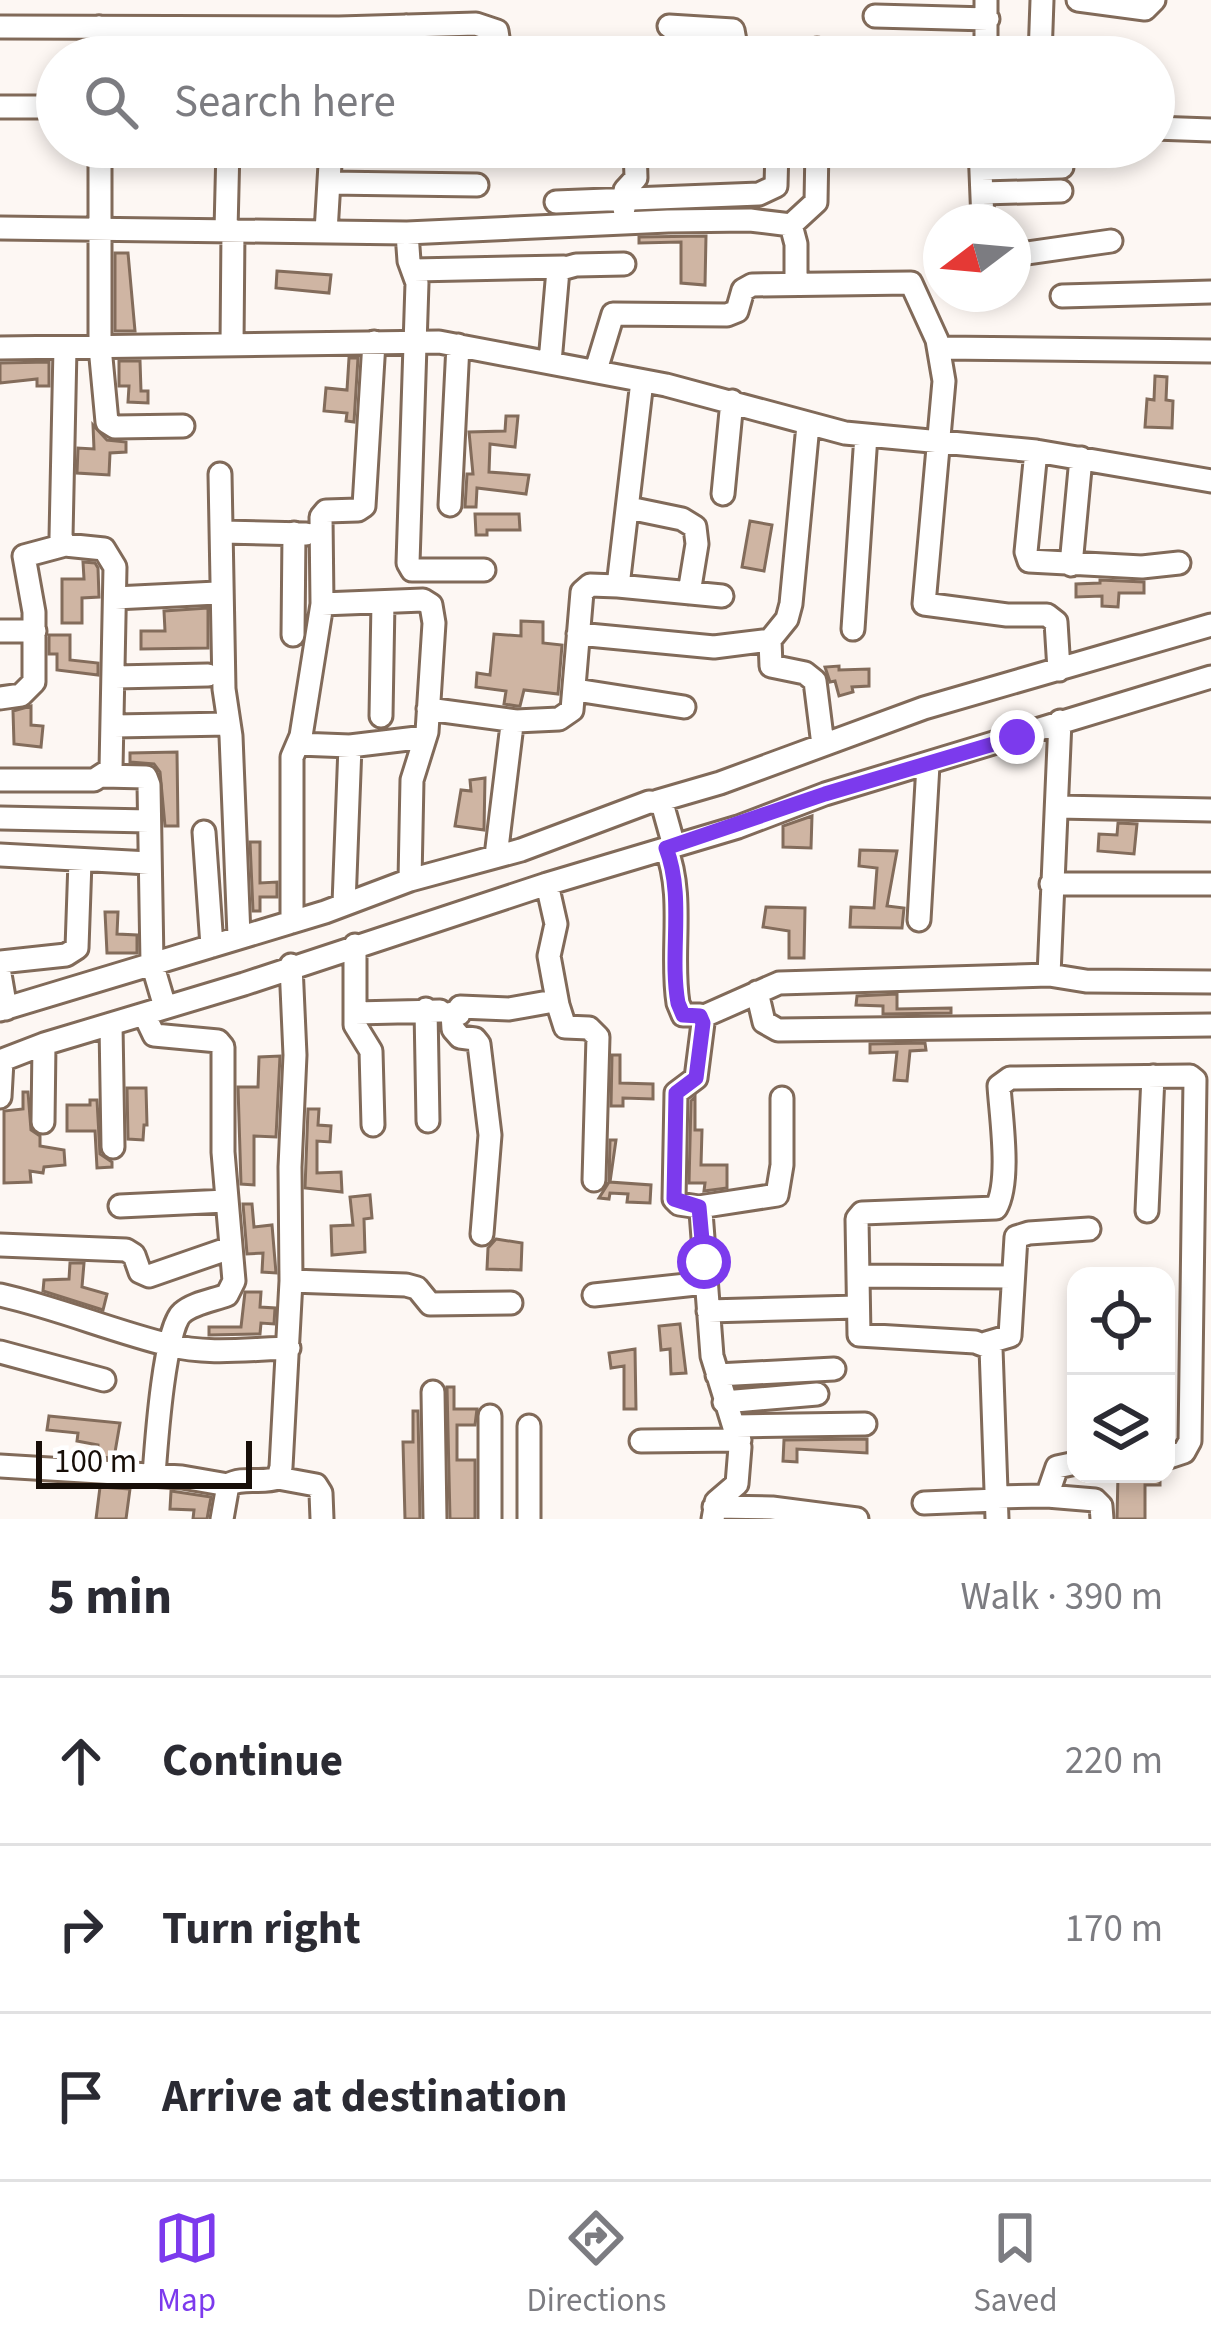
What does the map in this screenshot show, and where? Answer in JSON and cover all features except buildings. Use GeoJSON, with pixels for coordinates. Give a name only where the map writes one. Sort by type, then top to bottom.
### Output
{"type":"FeatureCollection","features":[{"type":"Feature","properties":{"kind":"street"},"geometry":{"type":"LineString","coordinates":[[1041,36],[1042,0]]}},
{"type":"Feature","properties":{"kind":"street"},"geometry":{"type":"LineString","coordinates":[[1078,0],[1145,9],[1154,0]]}},
{"type":"Feature","properties":{"kind":"street"},"geometry":{"type":"LineString","coordinates":[[874,16],[987,9]]}},
{"type":"Feature","properties":{"kind":"street"},"geometry":{"type":"LineString","coordinates":[[405,36],[406,26]]}},
{"type":"Feature","properties":{"kind":"street"},"geometry":{"type":"LineString","coordinates":[[669,26],[734,30],[735,36]]}},
{"type":"Feature","properties":{"kind":"street"},"geometry":{"type":"LineString","coordinates":[[0,27],[490,27],[498,36]]}},
{"type":"Feature","properties":{"kind":"street"},"geometry":{"type":"LineString","coordinates":[[99,27],[99,36]]}},
{"type":"Feature","properties":{"kind":"street"},"geometry":{"type":"LineString","coordinates":[[339,28],[339,36]]}},
{"type":"Feature","properties":{"kind":"street"},"geometry":{"type":"LineString","coordinates":[[0,107],[36,107]]}},
{"type":"Feature","properties":{"kind":"street"},"geometry":{"type":"LineString","coordinates":[[1175,129],[1211,130]]}},
{"type":"Feature","properties":{"kind":"street"},"geometry":{"type":"LineString","coordinates":[[100,168],[100,347],[110,426],[183,426]]}},
{"type":"Feature","properties":{"kind":"street"},"geometry":{"type":"LineString","coordinates":[[229,168],[232,345]]}},
{"type":"Feature","properties":{"kind":"street"},"geometry":{"type":"LineString","coordinates":[[326,232],[330,168]]}},
{"type":"Feature","properties":{"kind":"street"},"geometry":{"type":"LineString","coordinates":[[624,210],[625,190],[636,178],[636,168]]}},
{"type":"Feature","properties":{"kind":"street"},"geometry":{"type":"LineString","coordinates":[[0,228],[406,233],[770,191],[777,181],[777,168]]}},
{"type":"Feature","properties":{"kind":"street"},"geometry":{"type":"LineString","coordinates":[[556,202],[790,224],[816,202],[817,168]]}},
{"type":"Feature","properties":{"kind":"street"},"geometry":{"type":"LineString","coordinates":[[981,168],[982,204]]}},
{"type":"Feature","properties":{"kind":"street"},"geometry":{"type":"LineString","coordinates":[[329,183],[476,185]]}},
{"type":"Feature","properties":{"kind":"street"},"geometry":{"type":"LineString","coordinates":[[982,193],[1061,191]]}},
{"type":"Feature","properties":{"kind":"street"},"geometry":{"type":"LineString","coordinates":[[790,224],[796,244],[796,284]]}},
{"type":"Feature","properties":{"kind":"street"},"geometry":{"type":"LineString","coordinates":[[406,233],[417,283],[408,563],[412,570],[484,570]]}},
{"type":"Feature","properties":{"kind":"street"},"geometry":{"type":"LineString","coordinates":[[1031,253],[1111,242]]}},
{"type":"Feature","properties":{"kind":"street"},"geometry":{"type":"LineString","coordinates":[[414,270],[624,264]]}},
{"type":"Feature","properties":{"kind":"street"},"geometry":{"type":"LineString","coordinates":[[550,362],[556,274],[563,267]]}},
{"type":"Feature","properties":{"kind":"street"},"geometry":{"type":"LineString","coordinates":[[596,370],[613,314],[727,315],[736,311],[746,286],[911,284],[923,301],[939,348],[944,381],[924,604],[1006,615],[1047,615],[1056,622],[1059,670]]}},
{"type":"Feature","properties":{"kind":"street"},"geometry":{"type":"LineString","coordinates":[[1062,296],[1211,292]]}},
{"type":"Feature","properties":{"kind":"street"},"geometry":{"type":"LineString","coordinates":[[292,922],[292,757],[322,604],[321,517],[326,512],[364,506],[374,342]]}},
{"type":"Feature","properties":{"kind":"street"},"geometry":{"type":"LineString","coordinates":[[0,348],[374,342],[458,346],[596,370],[732,401],[808,425],[1036,451],[1211,481]]}},
{"type":"Feature","properties":{"kind":"street"},"geometry":{"type":"LineString","coordinates":[[450,505],[458,346]]}},
{"type":"Feature","properties":{"kind":"street"},"geometry":{"type":"LineString","coordinates":[[65,347],[60,521],[65,544]]}},
{"type":"Feature","properties":{"kind":"street"},"geometry":{"type":"LineString","coordinates":[[939,348],[1211,351]]}},
{"type":"Feature","properties":{"kind":"street"},"geometry":{"type":"LineString","coordinates":[[618,586],[642,381]]}},
{"type":"Feature","properties":{"kind":"street"},"geometry":{"type":"LineString","coordinates":[[723,494],[732,401]]}},
{"type":"Feature","properties":{"kind":"street"},"geometry":{"type":"LineString","coordinates":[[578,634],[714,647],[770,640],[791,604],[808,425]]}},
{"type":"Feature","properties":{"kind":"street"},"geometry":{"type":"LineString","coordinates":[[853,629],[866,435]]}},
{"type":"Feature","properties":{"kind":"street"},"geometry":{"type":"LineString","coordinates":[[1036,451],[1027,557],[1034,562],[1071,565],[1179,563]]}},
{"type":"Feature","properties":{"kind":"street"},"geometry":{"type":"LineString","coordinates":[[1071,565],[1081,458]]}},
{"type":"Feature","properties":{"kind":"street"},"geometry":{"type":"LineString","coordinates":[[220,474],[224,688],[239,937]]}},
{"type":"Feature","properties":{"kind":"street"},"geometry":{"type":"LineString","coordinates":[[629,508],[695,526],[689,593]]}},
{"type":"Feature","properties":{"kind":"street"},"geometry":{"type":"LineString","coordinates":[[222,532],[320,534]]}},
{"type":"Feature","properties":{"kind":"street"},"geometry":{"type":"LineString","coordinates":[[292,635],[293,533]]}},
{"type":"Feature","properties":{"kind":"street"},"geometry":{"type":"LineString","coordinates":[[0,698],[13,698],[32,687],[34,631],[24,556],[65,544],[96,547],[110,555],[115,598],[111,769],[94,780],[0,780]]}},
{"type":"Feature","properties":{"kind":"street"},"geometry":{"type":"LineString","coordinates":[[428,709],[516,721],[565,716],[572,710],[576,690],[585,586],[722,596]]}},
{"type":"Feature","properties":{"kind":"street"},"geometry":{"type":"LineString","coordinates":[[115,598],[217,593]]}},
{"type":"Feature","properties":{"kind":"street"},"geometry":{"type":"LineString","coordinates":[[322,604],[423,601],[431,605],[428,709],[425,736],[413,767],[410,880]]}},
{"type":"Feature","properties":{"kind":"street"},"geometry":{"type":"LineString","coordinates":[[381,716],[383,602]]}},
{"type":"Feature","properties":{"kind":"street"},"geometry":{"type":"LineString","coordinates":[[0,974],[3,1010],[496,856],[925,708],[1211,625]]}},
{"type":"Feature","properties":{"kind":"street"},"geometry":{"type":"LineString","coordinates":[[0,631],[34,631]]}},
{"type":"Feature","properties":{"kind":"street"},"geometry":{"type":"LineString","coordinates":[[770,640],[771,666],[805,673],[814,681],[823,746]]}},
{"type":"Feature","properties":{"kind":"street"},"geometry":{"type":"LineString","coordinates":[[115,677],[208,675]]}},
{"type":"Feature","properties":{"kind":"street"},"geometry":{"type":"LineString","coordinates":[[0,1097],[1,1061],[156,1005],[1211,677]]}},
{"type":"Feature","properties":{"kind":"street"},"geometry":{"type":"LineString","coordinates":[[576,690],[684,707]]}},
{"type":"Feature","properties":{"kind":"street"},"geometry":{"type":"LineString","coordinates":[[496,856],[516,721]]}},
{"type":"Feature","properties":{"kind":"street"},"geometry":{"type":"LineString","coordinates":[[1049,975],[1060,721]]}},
{"type":"Feature","properties":{"kind":"street"},"geometry":{"type":"LineString","coordinates":[[114,726],[229,724]]}},
{"type":"Feature","properties":{"kind":"street"},"geometry":{"type":"LineString","coordinates":[[298,744],[350,746],[425,736]]}},
{"type":"Feature","properties":{"kind":"street"},"geometry":{"type":"LineString","coordinates":[[344,904],[350,746]]}},
{"type":"Feature","properties":{"kind":"street"},"geometry":{"type":"LineString","coordinates":[[919,920],[928,765]]}},
{"type":"Feature","properties":{"kind":"street"},"geometry":{"type":"LineString","coordinates":[[103,776],[146,777],[154,1035],[218,1041],[223,1047],[233,1289],[179,1315],[158,1404],[154,1475]]}},
{"type":"Feature","properties":{"kind":"street"},"geometry":{"type":"LineString","coordinates":[[660,802],[670,842],[678,1003],[683,1015],[702,1017],[779,983],[1049,975],[1086,981],[1211,982]]}},
{"type":"Feature","properties":{"kind":"street"},"geometry":{"type":"LineString","coordinates":[[1057,807],[1211,810]]}},
{"type":"Feature","properties":{"kind":"street"},"geometry":{"type":"LineString","coordinates":[[0,818],[149,821]]}},
{"type":"Feature","properties":{"kind":"street"},"geometry":{"type":"LineString","coordinates":[[204,832],[212,946]]}},
{"type":"Feature","properties":{"kind":"street"},"geometry":{"type":"LineString","coordinates":[[0,856],[149,863]]}},
{"type":"Feature","properties":{"kind":"street"},"geometry":{"type":"LineString","coordinates":[[0,962],[66,955],[77,948],[80,861]]}},
{"type":"Feature","properties":{"kind":"street"},"geometry":{"type":"LineString","coordinates":[[547,884],[556,924],[549,956],[565,1027],[589,1028],[598,1037],[594,1180]]}},
{"type":"Feature","properties":{"kind":"street"},"geometry":{"type":"LineString","coordinates":[[1051,884],[1211,884]]}},
{"type":"Feature","properties":{"kind":"street"},"geometry":{"type":"LineString","coordinates":[[355,945],[355,1025],[368,1041],[374,1065],[373,1125]]}},
{"type":"Feature","properties":{"kind":"street"},"geometry":{"type":"LineString","coordinates":[[278,1478],[291,1281],[295,1055],[291,965]]}},
{"type":"Feature","properties":{"kind":"street"},"geometry":{"type":"LineString","coordinates":[[757,992],[764,1022],[778,1030],[1211,1025]]}},
{"type":"Feature","properties":{"kind":"street"},"geometry":{"type":"LineString","coordinates":[[459,1014],[460,1006],[509,1009],[554,1000],[558,1004]]}},
{"type":"Feature","properties":{"kind":"street"},"geometry":{"type":"LineString","coordinates":[[355,1013],[426,1010],[459,1014]]}},
{"type":"Feature","properties":{"kind":"street"},"geometry":{"type":"LineString","coordinates":[[426,1010],[428,1120]]}},
{"type":"Feature","properties":{"kind":"street"},"geometry":{"type":"LineString","coordinates":[[459,1014],[452,1013],[455,1033],[479,1044],[490,1136],[482,1234]]}},
{"type":"Feature","properties":{"kind":"street"},"geometry":{"type":"LineString","coordinates":[[702,1017],[696,1078],[676,1093],[676,1202],[699,1207],[777,1195],[782,1098]]}},
{"type":"Feature","properties":{"kind":"street"},"geometry":{"type":"LineString","coordinates":[[111,1024],[113,1148]]}},
{"type":"Feature","properties":{"kind":"street"},"geometry":{"type":"LineString","coordinates":[[43,1122],[44,1044]]}},
{"type":"Feature","properties":{"kind":"street"},"geometry":{"type":"LineString","coordinates":[[1147,1210],[1153,1076]]}},
{"type":"Feature","properties":{"kind":"street"},"geometry":{"type":"LineString","coordinates":[[1090,1229],[1020,1235],[1014,1241],[1010,1336],[986,1343],[863,1338],[856,1326],[857,1220],[862,1213],[988,1210],[1000,1202],[999,1086],[1003,1081],[1190,1076],[1195,1080],[1203,1138],[1190,1441],[1184,1452],[1175,1455]]}},
{"type":"Feature","properties":{"kind":"street"},"geometry":{"type":"LineString","coordinates":[[120,1206],[226,1201]]}},
{"type":"Feature","properties":{"kind":"street"},"geometry":{"type":"LineString","coordinates":[[699,1207],[717,1375],[738,1433],[737,1484],[713,1513]]}},
{"type":"Feature","properties":{"kind":"street"},"geometry":{"type":"LineString","coordinates":[[0,1246],[126,1250],[134,1255],[140,1273],[149,1276],[230,1248]]}},
{"type":"Feature","properties":{"kind":"street"},"geometry":{"type":"LineString","coordinates":[[859,1276],[1013,1277]]}},
{"type":"Feature","properties":{"kind":"street"},"geometry":{"type":"LineString","coordinates":[[291,1281],[406,1286],[417,1288],[430,1304],[511,1303]]}},
{"type":"Feature","properties":{"kind":"street"},"geometry":{"type":"LineString","coordinates":[[594,1295],[705,1283]]}},
{"type":"Feature","properties":{"kind":"street"},"geometry":{"type":"LineString","coordinates":[[0,1295],[50,1306],[172,1346],[289,1348]]}},
{"type":"Feature","properties":{"kind":"street"},"geometry":{"type":"LineString","coordinates":[[708,1311],[857,1306]]}},
{"type":"Feature","properties":{"kind":"street"},"geometry":{"type":"LineString","coordinates":[[986,1343],[992,1354],[997,1505]]}},
{"type":"Feature","properties":{"kind":"street"},"geometry":{"type":"LineString","coordinates":[[0,1352],[104,1380]]}},
{"type":"Feature","properties":{"kind":"street"},"geometry":{"type":"LineString","coordinates":[[717,1375],[834,1369]]}},
{"type":"Feature","properties":{"kind":"street"},"geometry":{"type":"LineString","coordinates":[[433,1392],[435,1519]]}},
{"type":"Feature","properties":{"kind":"street"},"geometry":{"type":"LineString","coordinates":[[724,1402],[817,1394]]}},
{"type":"Feature","properties":{"kind":"street"},"geometry":{"type":"LineString","coordinates":[[490,1416],[490,1519]]}},
{"type":"Feature","properties":{"kind":"street"},"geometry":{"type":"LineString","coordinates":[[641,1441],[865,1424]]}},
{"type":"Feature","properties":{"kind":"street"},"geometry":{"type":"LineString","coordinates":[[529,1519],[530,1426]]}},
{"type":"Feature","properties":{"kind":"street"},"geometry":{"type":"LineString","coordinates":[[1047,1496],[1057,1467],[1067,1464]]}},
{"type":"Feature","properties":{"kind":"street"},"geometry":{"type":"LineString","coordinates":[[0,1466],[228,1484],[278,1478],[316,1485],[322,1519]]}},
{"type":"Feature","properties":{"kind":"street"},"geometry":{"type":"LineString","coordinates":[[223,1519],[228,1484]]}},
{"type":"Feature","properties":{"kind":"street"},"geometry":{"type":"LineString","coordinates":[[924,1503],[997,1505],[1047,1496],[1095,1500],[1102,1519]]}},
{"type":"Feature","properties":{"kind":"street"},"geometry":{"type":"LineString","coordinates":[[713,1513],[772,1508],[857,1519]]}},
{"type":"Feature","properties":{"kind":"route"},"geometry":{"type":"LineString","coordinates":[[704,1262],[699,1207],[674,1199],[676,1093],[696,1078],[703,1023],[700,1016],[683,1015],[678,1003],[676,921],[666,848],[1017,737]]}}]}
